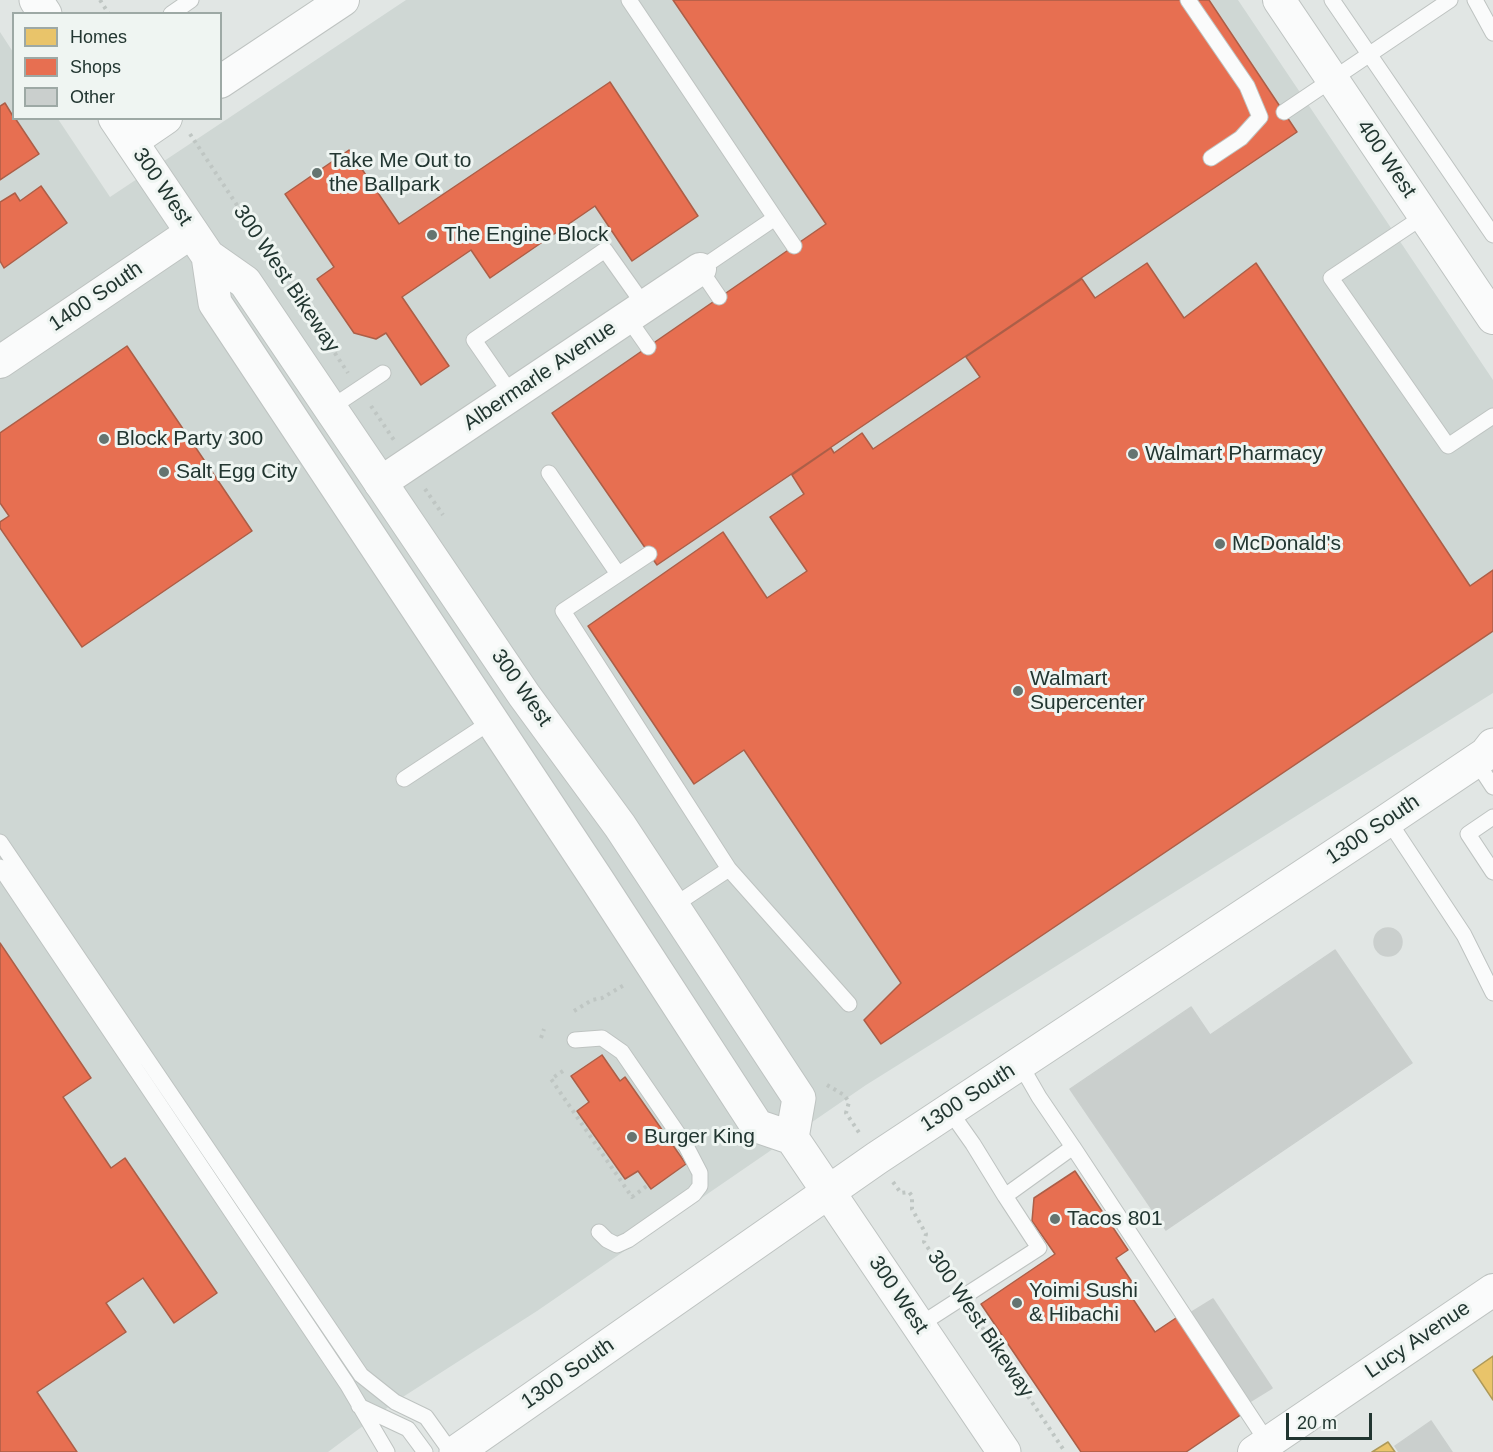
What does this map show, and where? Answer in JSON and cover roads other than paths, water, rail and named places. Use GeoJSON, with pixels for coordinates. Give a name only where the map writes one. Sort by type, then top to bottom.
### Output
{"type":"FeatureCollection","features":[{"type":"Feature","properties":{"kind":"main road","name":"300 West"},"geometry":{"type":"LineString","coordinates":[[123,130],[200,244],[245,282],[524,695],[620,826],[799,1098],[792,1138]]}},
{"type":"Feature","properties":{"kind":"main road","name":"300 West"},"geometry":{"type":"LineString","coordinates":[[200,244],[216,303],[757,1126],[792,1138],[1004,1452]]}},
{"type":"Feature","properties":{"kind":"main road","name":"1300 South"},"geometry":{"type":"LineString","coordinates":[[456,1452],[950,1110],[1388,820],[1488,760]]}},
{"type":"Feature","properties":{"kind":"street","name":"400 West"},"geometry":{"type":"LineString","coordinates":[[1279,0],[1493,318]]}},
{"type":"Feature","properties":{"kind":"street"},"geometry":{"type":"LineString","coordinates":[[222,81],[328,4]]}},
{"type":"Feature","properties":{"kind":"street"},"geometry":{"type":"LineString","coordinates":[[123,130],[176,123]]}},
{"type":"Feature","properties":{"kind":"street","name":"1400 South"},"geometry":{"type":"LineString","coordinates":[[0,362],[200,244]]}},
{"type":"Feature","properties":{"kind":"street","name":"Albermarle Avenue"},"geometry":{"type":"LineString","coordinates":[[380,483],[700,269]]}},
{"type":"Feature","properties":{"kind":"street","name":"Lucy Avenue"},"geometry":{"type":"LineString","coordinates":[[1261,1447],[1493,1290]]}},
{"type":"Feature","properties":{"kind":"lane"},"geometry":{"type":"LineString","coordinates":[[174,12],[190,0]]}},
{"type":"Feature","properties":{"kind":"lane"},"geometry":{"type":"LineString","coordinates":[[629,0],[794,246]]}},
{"type":"Feature","properties":{"kind":"lane"},"geometry":{"type":"LineString","coordinates":[[1188,0],[1247,86],[1260,117],[1241,138],[1211,158]]}},
{"type":"Feature","properties":{"kind":"lane"},"geometry":{"type":"LineString","coordinates":[[1332,0],[1493,235]]}},
{"type":"Feature","properties":{"kind":"lane"},"geometry":{"type":"LineString","coordinates":[[1284,112],[1450,0]]}},
{"type":"Feature","properties":{"kind":"lane"},"geometry":{"type":"LineString","coordinates":[[1475,0],[1493,33]]}},
{"type":"Feature","properties":{"kind":"lane"},"geometry":{"type":"LineString","coordinates":[[1424,216],[1331,278],[1448,446],[1493,416]]}},
{"type":"Feature","properties":{"kind":"lane"},"geometry":{"type":"LineString","coordinates":[[719,297],[700,269],[775,218]]}},
{"type":"Feature","properties":{"kind":"lane"},"geometry":{"type":"LineString","coordinates":[[512,395],[474,340],[604,250],[635,311],[648,346]]}},
{"type":"Feature","properties":{"kind":"lane"},"geometry":{"type":"LineString","coordinates":[[329,409],[383,373]]}},
{"type":"Feature","properties":{"kind":"lane"},"geometry":{"type":"LineString","coordinates":[[549,473],[618,574]]}},
{"type":"Feature","properties":{"kind":"lane"},"geometry":{"type":"LineString","coordinates":[[649,554],[563,611],[729,869],[849,1004]]}},
{"type":"Feature","properties":{"kind":"lane"},"geometry":{"type":"LineString","coordinates":[[404,779],[492,721]]}},
{"type":"Feature","properties":{"kind":"lane"},"geometry":{"type":"LineString","coordinates":[[1493,817],[1468,834],[1493,872]]}},
{"type":"Feature","properties":{"kind":"lane"},"geometry":{"type":"LineString","coordinates":[[1388,820],[1464,935],[1493,993]]}},
{"type":"Feature","properties":{"kind":"lane"},"geometry":{"type":"LineString","coordinates":[[0,842],[37,910],[87,983],[135,1040],[175,1114],[219,1180],[261,1257],[347,1384],[387,1452]]}},
{"type":"Feature","properties":{"kind":"lane"},"geometry":{"type":"LineString","coordinates":[[0,867],[37,910]]}},
{"type":"Feature","properties":{"kind":"lane"},"geometry":{"type":"LineString","coordinates":[[673,906],[729,869]]}},
{"type":"Feature","properties":{"kind":"lane"},"geometry":{"type":"LineString","coordinates":[[87,983],[122,1049],[175,1114]]}},
{"type":"Feature","properties":{"kind":"lane"},"geometry":{"type":"LineString","coordinates":[[574,1040],[602,1038],[622,1052],[685,1144],[700,1173],[700,1186],[694,1194],[628,1240],[617,1245],[607,1240],[599,1232]]}},
{"type":"Feature","properties":{"kind":"lane"},"geometry":{"type":"LineString","coordinates":[[122,1049],[135,1040]]}},
{"type":"Feature","properties":{"kind":"lane"},"geometry":{"type":"LineString","coordinates":[[1020,1064],[1261,1447]]}},
{"type":"Feature","properties":{"kind":"lane"},"geometry":{"type":"LineString","coordinates":[[918,1326],[1039,1248],[950,1110]]}},
{"type":"Feature","properties":{"kind":"lane"},"geometry":{"type":"LineString","coordinates":[[1005,1196],[1073,1147]]}},
{"type":"Feature","properties":{"kind":"lane"},"geometry":{"type":"LineString","coordinates":[[219,1180],[275,1248],[361,1376],[395,1402],[426,1417],[451,1452]]}},
{"type":"Feature","properties":{"kind":"lane"},"geometry":{"type":"LineString","coordinates":[[261,1257],[275,1248]]}},
{"type":"Feature","properties":{"kind":"lane"},"geometry":{"type":"LineString","coordinates":[[307,1325],[321,1315]]}},
{"type":"Feature","properties":{"kind":"lane"},"geometry":{"type":"LineString","coordinates":[[347,1384],[361,1376]]}},
{"type":"Feature","properties":{"kind":"lane"},"geometry":{"type":"LineString","coordinates":[[359,1406],[408,1429],[425,1452]]}},
{"type":"Feature","properties":{"kind":"place","name":"Take Me Out to the Ballpark"},"geometry":{"type":"Point","coordinates":[317,173]}},
{"type":"Feature","properties":{"kind":"place","name":"The Engine Block"},"geometry":{"type":"Point","coordinates":[432,235]}},
{"type":"Feature","properties":{"kind":"place","name":"Block Party 300"},"geometry":{"type":"Point","coordinates":[104,439]}},
{"type":"Feature","properties":{"kind":"place","name":"Walmart Pharmacy"},"geometry":{"type":"Point","coordinates":[1133,454]}},
{"type":"Feature","properties":{"kind":"place","name":"Salt Egg City"},"geometry":{"type":"Point","coordinates":[164,472]}},
{"type":"Feature","properties":{"kind":"place","name":"McDonald's"},"geometry":{"type":"Point","coordinates":[1220,544]}},
{"type":"Feature","properties":{"kind":"place","name":"Walmart Supercenter"},"geometry":{"type":"Point","coordinates":[1018,691]}},
{"type":"Feature","properties":{"kind":"place","name":"Burger King"},"geometry":{"type":"Point","coordinates":[632,1137]}},
{"type":"Feature","properties":{"kind":"place","name":"Tacos 801"},"geometry":{"type":"Point","coordinates":[1055,1219]}},
{"type":"Feature","properties":{"kind":"place","name":"Yoimi Sushi & Hibachi"},"geometry":{"type":"Point","coordinates":[1017,1303]}}]}
